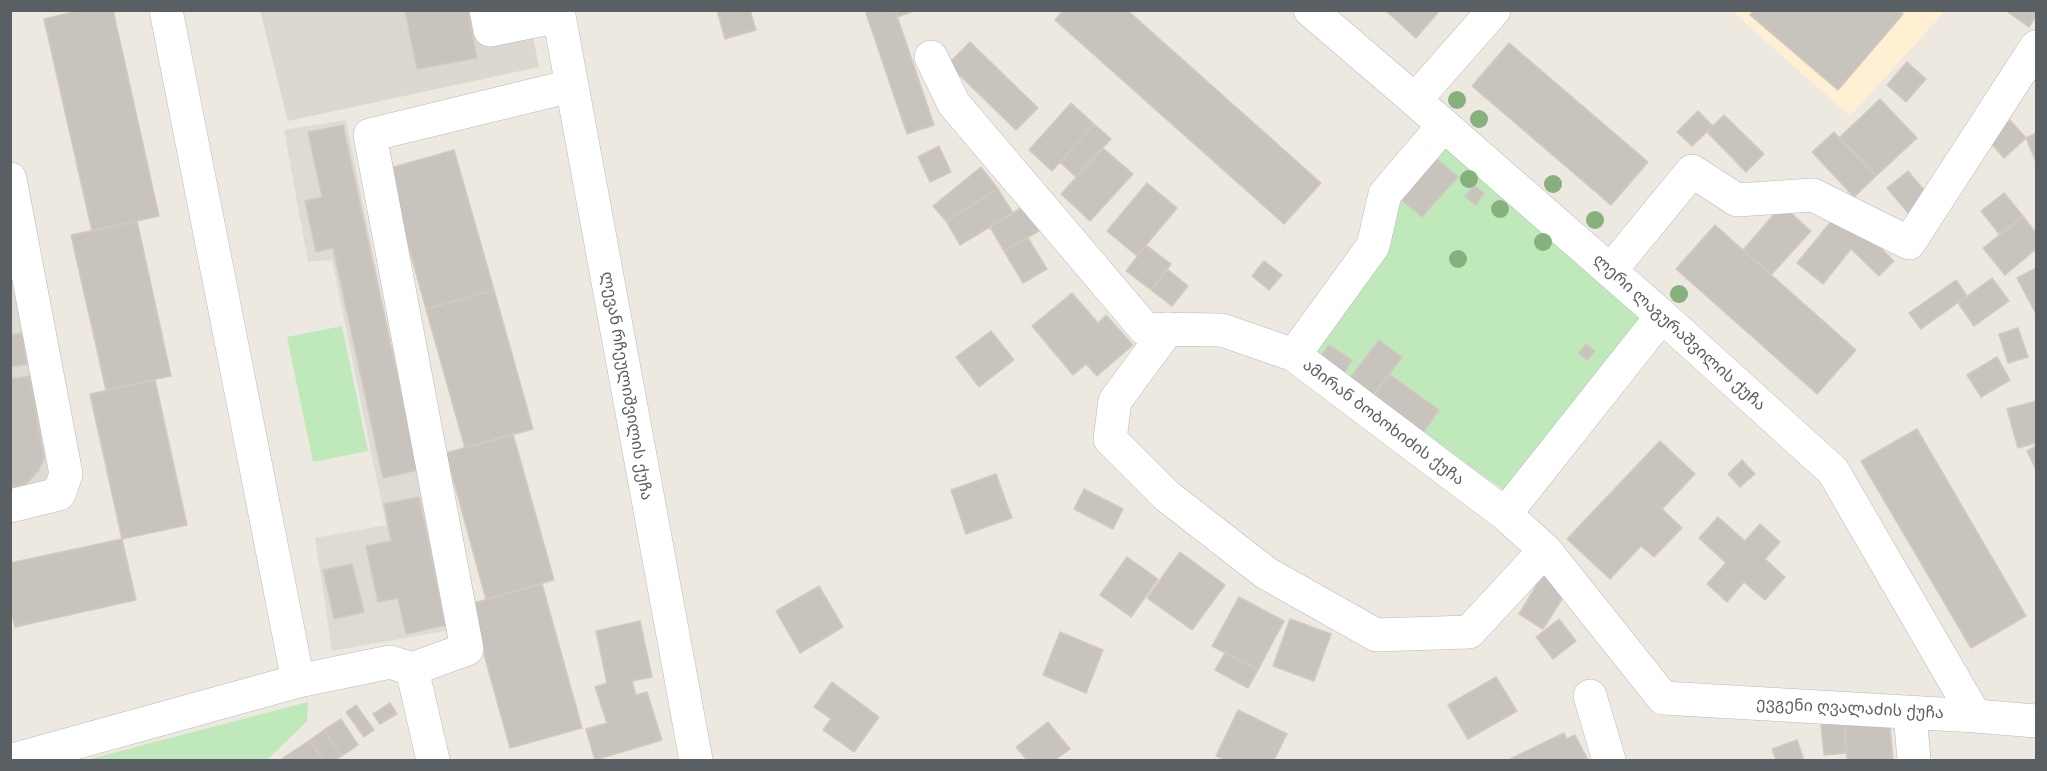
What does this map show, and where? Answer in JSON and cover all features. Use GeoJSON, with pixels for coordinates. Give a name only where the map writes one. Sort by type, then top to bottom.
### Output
{"type":"FeatureCollection","features":[{"type":"Feature","properties":{"kind":"street"},"geometry":{"type":"LineString","coordinates":[[166,10],[298,681]]}},
{"type":"Feature","properties":{"kind":"street"},"geometry":{"type":"LineString","coordinates":[[486,10],[490,30],[558,13]]}},
{"type":"Feature","properties":{"kind":"street","name":"ლერი ლაგურაშვილის ქუჩა"},"geometry":{"type":"LineString","coordinates":[[1310,10],[1662,316],[1833,471],[1975,716]]}},
{"type":"Feature","properties":{"kind":"street"},"geometry":{"type":"LineString","coordinates":[[1415,100],[1494,10]]}},
{"type":"Feature","properties":{"kind":"street","name":"ლევან რჩეულიშვილის ქუჩა"},"geometry":{"type":"LineString","coordinates":[[558,13],[694,760]]}},
{"type":"Feature","properties":{"kind":"street"},"geometry":{"type":"LineString","coordinates":[[1610,271],[1692,171],[1737,200],[1813,195],[1909,243],[2037,47]]}},
{"type":"Feature","properties":{"kind":"street","name":"ამირან ბობოხიძის ქუჩა"},"geometry":{"type":"LineString","coordinates":[[931,57],[954,104],[1146,329],[1222,330],[1294,355],[1504,514],[1545,550],[1663,698]]}},
{"type":"Feature","properties":{"kind":"street"},"geometry":{"type":"LineString","coordinates":[[13,760],[103,748],[298,681],[390,662],[412,669],[467,649],[370,135],[572,86]]}},
{"type":"Feature","properties":{"kind":"street"},"geometry":{"type":"LineString","coordinates":[[1294,355],[1373,246],[1385,194],[1444,125]]}},
{"type":"Feature","properties":{"kind":"street"},"geometry":{"type":"LineString","coordinates":[[10,179],[66,474],[59,494],[10,506]]}},
{"type":"Feature","properties":{"kind":"street"},"geometry":{"type":"LineString","coordinates":[[1504,514],[1662,316]]}},
{"type":"Feature","properties":{"kind":"street"},"geometry":{"type":"LineString","coordinates":[[1168,329],[1115,401],[1110,439],[1167,496],[1266,573],[1376,635],[1469,632],[1545,550]]}},
{"type":"Feature","properties":{"kind":"street"},"geometry":{"type":"LineString","coordinates":[[412,669],[433,760]]}},
{"type":"Feature","properties":{"kind":"street"},"geometry":{"type":"LineString","coordinates":[[1590,696],[1609,760]]}},
{"type":"Feature","properties":{"kind":"street","name":"ევგენი ღვალაძის ქუჩა"},"geometry":{"type":"LineString","coordinates":[[1663,698],[2037,721]]}},
{"type":"Feature","properties":{"kind":"street"},"geometry":{"type":"LineString","coordinates":[[1910,713],[1914,760]]}},
{"type":"Feature","properties":{"kind":"shaded area"},"geometry":{"type":"Polygon","coordinates":[[[260,11],[528,11],[539,67],[288,121],[260,11]]]}},
{"type":"Feature","properties":{"kind":"shaded area"},"geometry":{"type":"Polygon","coordinates":[[[1732,11],[1945,11],[1850,116],[1732,11]]]}},
{"type":"Feature","properties":{"kind":"shaded area"},"geometry":{"type":"Polygon","coordinates":[[[346,120],[450,630],[332,651],[315,538],[386,525],[332,260],[308,262],[284,130],[346,120]]]}},
{"type":"Feature","properties":{"kind":"shaded area"},"geometry":{"type":"Polygon","coordinates":[[[10,229],[55,459],[43,484],[10,492],[10,229]]]}},
{"type":"Feature","properties":{"kind":"green space"},"geometry":{"type":"Polygon","coordinates":[[[1445,146],[1646,323],[1511,495],[1422,434],[1389,374],[1402,357],[1379,340],[1348,382],[1311,351],[1391,244],[1392,203],[1445,146]]]}},
{"type":"Feature","properties":{"kind":"green space"},"geometry":{"type":"Polygon","coordinates":[[[342,326],[368,451],[313,462],[287,337],[342,326]]]}},
{"type":"Feature","properties":{"kind":"green space"},"geometry":{"type":"Polygon","coordinates":[[[308,702],[307,721],[267,760],[86,760],[308,702]]]}},
{"type":"Feature","properties":{"kind":"building"},"geometry":{"type":"Polygon","coordinates":[[[81,10],[113,10],[159,216],[92,231],[44,19],[81,10]]]}},
{"type":"Feature","properties":{"kind":"building"},"geometry":{"type":"Polygon","coordinates":[[[405,10],[468,10],[477,58],[417,69],[405,10]]]}},
{"type":"Feature","properties":{"kind":"building"},"geometry":{"type":"Polygon","coordinates":[[[717,10],[750,10],[756,30],[725,39],[717,10]]]}},
{"type":"Feature","properties":{"kind":"building"},"geometry":{"type":"Polygon","coordinates":[[[873,10],[895,10],[934,125],[907,134],[866,13],[873,10]]]}},
{"type":"Feature","properties":{"kind":"building"},"geometry":{"type":"Polygon","coordinates":[[[895,10],[916,10],[897,17],[895,10]]]}},
{"type":"Feature","properties":{"kind":"building"},"geometry":{"type":"Polygon","coordinates":[[[1064,10],[1127,10],[1321,183],[1284,224],[1055,20],[1064,10]]]}},
{"type":"Feature","properties":{"kind":"building"},"geometry":{"type":"Polygon","coordinates":[[[1385,10],[1440,10],[1416,38],[1385,10]]]}},
{"type":"Feature","properties":{"kind":"building"},"geometry":{"type":"Polygon","coordinates":[[[1754,10],[1899,10],[1903,14],[1838,90],[1750,15],[1754,10]]]}},
{"type":"Feature","properties":{"kind":"building"},"geometry":{"type":"Polygon","coordinates":[[[2005,10],[2036,10],[2036,16],[2029,27],[2005,10]]]}},
{"type":"Feature","properties":{"kind":"building"},"geometry":{"type":"Polygon","coordinates":[[[970,42],[1038,108],[1016,130],[948,64],[970,42]]]}},
{"type":"Feature","properties":{"kind":"building"},"geometry":{"type":"Polygon","coordinates":[[[1509,43],[1648,162],[1611,205],[1472,86],[1509,43]]]}},
{"type":"Feature","properties":{"kind":"building"},"geometry":{"type":"Polygon","coordinates":[[[1907,62],[1926,79],[1906,102],[1887,85],[1907,62]]]}},
{"type":"Feature","properties":{"kind":"building"},"geometry":{"type":"Polygon","coordinates":[[[1880,99],[1917,138],[1876,176],[1839,138],[1880,99]]]}},
{"type":"Feature","properties":{"kind":"building"},"geometry":{"type":"Polygon","coordinates":[[[1071,103],[1094,124],[1052,171],[1029,150],[1071,103]]]}},
{"type":"Feature","properties":{"kind":"building"},"geometry":{"type":"Polygon","coordinates":[[[1698,111],[1713,126],[1692,146],[1677,132],[1698,111]]]}},
{"type":"Feature","properties":{"kind":"building"},"geometry":{"type":"Polygon","coordinates":[[[1724,115],[1764,154],[1746,172],[1707,132],[1724,115]]]}},
{"type":"Feature","properties":{"kind":"building"},"geometry":{"type":"Polygon","coordinates":[[[2010,120],[2026,138],[2004,158],[1988,140],[2010,120]]]}},
{"type":"Feature","properties":{"kind":"building"},"geometry":{"type":"Polygon","coordinates":[[[1094,124],[1111,139],[1076,177],[1060,162],[1094,124]]]}},
{"type":"Feature","properties":{"kind":"building"},"geometry":{"type":"Polygon","coordinates":[[[343,125],[418,470],[383,478],[333,248],[316,252],[305,201],[322,197],[308,132],[343,125]]]}},
{"type":"Feature","properties":{"kind":"building"},"geometry":{"type":"Polygon","coordinates":[[[1834,132],[1876,176],[1854,197],[1812,152],[1834,132]]]}},
{"type":"Feature","properties":{"kind":"building"},"geometry":{"type":"Polygon","coordinates":[[[2036,133],[2036,162],[2026,138],[2036,133]]]}},
{"type":"Feature","properties":{"kind":"building"},"geometry":{"type":"Polygon","coordinates":[[[939,146],[951,172],[930,182],[918,157],[939,146]]]}},
{"type":"Feature","properties":{"kind":"building"},"geometry":{"type":"Polygon","coordinates":[[[1103,148],[1133,174],[1090,221],[1061,194],[1103,148]]]}},
{"type":"Feature","properties":{"kind":"building"},"geometry":{"type":"Polygon","coordinates":[[[454,150],[494,290],[426,309],[387,169],[454,150]]]}},
{"type":"Feature","properties":{"kind":"building"},"geometry":{"type":"Polygon","coordinates":[[[1436,158],[1458,177],[1422,217],[1400,199],[1436,158]]]}},
{"type":"Feature","properties":{"kind":"building"},"geometry":{"type":"Polygon","coordinates":[[[981,167],[998,189],[946,221],[933,206],[981,167]]]}},
{"type":"Feature","properties":{"kind":"building"},"geometry":{"type":"Polygon","coordinates":[[[1908,171],[1929,196],[1908,213],[1887,188],[1908,171]]]}},
{"type":"Feature","properties":{"kind":"building"},"geometry":{"type":"Polygon","coordinates":[[[1147,183],[1177,208],[1137,256],[1107,231],[1147,183]]]}},
{"type":"Feature","properties":{"kind":"building"},"geometry":{"type":"Polygon","coordinates":[[[1474,185],[1484,193],[1476,205],[1465,197],[1474,185]]]}},
{"type":"Feature","properties":{"kind":"building"},"geometry":{"type":"Polygon","coordinates":[[[998,189],[1013,213],[960,245],[946,221],[998,189]]]}},
{"type":"Feature","properties":{"kind":"building"},"geometry":{"type":"Polygon","coordinates":[[[2004,193],[2023,216],[2000,235],[1981,211],[2004,193]]]}},
{"type":"Feature","properties":{"kind":"building"},"geometry":{"type":"Polygon","coordinates":[[[1031,202],[1046,227],[1004,251],[990,227],[1031,202]]]}},
{"type":"Feature","properties":{"kind":"building"},"geometry":{"type":"Polygon","coordinates":[[[1782,205],[1811,231],[1771,275],[1743,250],[1782,205]]]}},
{"type":"Feature","properties":{"kind":"building"},"geometry":{"type":"Polygon","coordinates":[[[2023,216],[2036,233],[2036,249],[2005,275],[1983,248],[2023,216]]]}},
{"type":"Feature","properties":{"kind":"building"},"geometry":{"type":"Polygon","coordinates":[[[1833,219],[1852,220],[1894,261],[1879,276],[1851,249],[1823,284],[1797,263],[1833,219]]]}},
{"type":"Feature","properties":{"kind":"building"},"geometry":{"type":"Polygon","coordinates":[[[137,221],[171,376],[106,390],[71,235],[137,221]]]}},
{"type":"Feature","properties":{"kind":"building"},"geometry":{"type":"Polygon","coordinates":[[[1715,225],[1856,350],[1817,394],[1676,269],[1715,225]]]}},
{"type":"Feature","properties":{"kind":"building"},"geometry":{"type":"Polygon","coordinates":[[[1028,238],[1047,269],[1023,283],[1004,251],[1028,238]]]}},
{"type":"Feature","properties":{"kind":"building"},"geometry":{"type":"Polygon","coordinates":[[[1146,245],[1171,264],[1151,290],[1126,271],[1146,245]]]}},
{"type":"Feature","properties":{"kind":"building"},"geometry":{"type":"Polygon","coordinates":[[[1264,261],[1282,275],[1269,290],[1252,276],[1264,261]]]}},
{"type":"Feature","properties":{"kind":"building"},"geometry":{"type":"Polygon","coordinates":[[[2036,268],[2036,311],[2035,312],[2017,278],[2036,268]]]}},
{"type":"Feature","properties":{"kind":"building"},"geometry":{"type":"Polygon","coordinates":[[[1167,269],[1188,286],[1172,306],[1151,290],[1167,269]]]}},
{"type":"Feature","properties":{"kind":"building"},"geometry":{"type":"Polygon","coordinates":[[[1992,278],[2009,301],[1974,326],[1958,303],[1992,278]]]}},
{"type":"Feature","properties":{"kind":"building"},"geometry":{"type":"Polygon","coordinates":[[[1956,280],[1967,296],[1921,329],[1909,313],[1956,280]]]}},
{"type":"Feature","properties":{"kind":"building"},"geometry":{"type":"Polygon","coordinates":[[[494,290],[533,429],[465,448],[426,309],[494,290]]]}},
{"type":"Feature","properties":{"kind":"building"},"geometry":{"type":"Polygon","coordinates":[[[1072,293],[1098,323],[1106,315],[1133,345],[1097,376],[1086,364],[1073,375],[1032,326],[1072,293]]]}},
{"type":"Feature","properties":{"kind":"building"},"geometry":{"type":"Polygon","coordinates":[[[2018,328],[2028,357],[2008,363],[1999,334],[2018,328]]]}},
{"type":"Feature","properties":{"kind":"building"},"geometry":{"type":"Polygon","coordinates":[[[991,331],[1014,360],[979,387],[956,357],[991,331]]]}},
{"type":"Feature","properties":{"kind":"building"},"geometry":{"type":"Polygon","coordinates":[[[22,333],[27,364],[10,367],[10,335],[22,333]]]}},
{"type":"Feature","properties":{"kind":"building"},"geometry":{"type":"Polygon","coordinates":[[[1379,340],[1402,357],[1370,400],[1346,383],[1379,340]]]}},
{"type":"Feature","properties":{"kind":"building"},"geometry":{"type":"Polygon","coordinates":[[[1586,344],[1595,351],[1587,360],[1578,353],[1586,344]]]}},
{"type":"Feature","properties":{"kind":"building"},"geometry":{"type":"Polygon","coordinates":[[[1329,345],[1352,360],[1344,373],[1320,357],[1329,345]]]}},
{"type":"Feature","properties":{"kind":"building"},"geometry":{"type":"Polygon","coordinates":[[[1997,357],[2010,380],[1981,397],[1967,375],[1997,357]]]}},
{"type":"Feature","properties":{"kind":"building"},"geometry":{"type":"Polygon","coordinates":[[[1389,374],[1439,410],[1422,434],[1372,398],[1389,374]]]}},
{"type":"Feature","properties":{"kind":"building"},"geometry":{"type":"Polygon","coordinates":[[[30,376],[44,458],[39,470],[25,485],[10,487],[10,379],[30,376]]]}},
{"type":"Feature","properties":{"kind":"building"},"geometry":{"type":"Polygon","coordinates":[[[155,380],[187,525],[122,539],[90,394],[155,380]]]}},
{"type":"Feature","properties":{"kind":"building"},"geometry":{"type":"Polygon","coordinates":[[[2036,401],[2036,443],[2018,448],[2007,409],[2036,401]]]}},
{"type":"Feature","properties":{"kind":"building"},"geometry":{"type":"Polygon","coordinates":[[[1917,429],[2026,616],[1971,648],[1861,461],[1917,429]]]}},
{"type":"Feature","properties":{"kind":"building"},"geometry":{"type":"Polygon","coordinates":[[[513,434],[554,580],[486,599],[446,453],[513,434]]]}},
{"type":"Feature","properties":{"kind":"building"},"geometry":{"type":"Polygon","coordinates":[[[1660,441],[1695,474],[1662,509],[1682,528],[1654,557],[1641,546],[1610,579],[1567,539],[1660,441]]]}},
{"type":"Feature","properties":{"kind":"building"},"geometry":{"type":"Polygon","coordinates":[[[2036,446],[2036,470],[2027,451],[2036,446]]]}},
{"type":"Feature","properties":{"kind":"building"},"geometry":{"type":"Polygon","coordinates":[[[1742,460],[1755,474],[1740,487],[1728,474],[1742,460]]]}},
{"type":"Feature","properties":{"kind":"building"},"geometry":{"type":"Polygon","coordinates":[[[996,474],[1012,518],[966,534],[951,490],[996,474]]]}},
{"type":"Feature","properties":{"kind":"building"},"geometry":{"type":"Polygon","coordinates":[[[1084,489],[1123,509],[1113,529],[1074,509],[1084,489]]]}},
{"type":"Feature","properties":{"kind":"building"},"geometry":{"type":"Polygon","coordinates":[[[419,497],[446,625],[406,634],[398,598],[378,602],[366,546],[391,541],[384,504],[419,497]]]}},
{"type":"Feature","properties":{"kind":"building"},"geometry":{"type":"Polygon","coordinates":[[[1718,517],[1745,541],[1760,524],[1780,542],[1765,559],[1785,577],[1765,600],[1744,582],[1727,602],[1707,584],[1726,563],[1699,538],[1718,517]]]}},
{"type":"Feature","properties":{"kind":"building"},"geometry":{"type":"Polygon","coordinates":[[[122,539],[136,600],[15,627],[10,605],[10,563],[122,539]]]}},
{"type":"Feature","properties":{"kind":"building"},"geometry":{"type":"Polygon","coordinates":[[[1180,552],[1225,585],[1192,630],[1147,598],[1180,552]]]}},
{"type":"Feature","properties":{"kind":"building"},"geometry":{"type":"Polygon","coordinates":[[[1127,557],[1158,579],[1131,617],[1100,595],[1127,557]]]}},
{"type":"Feature","properties":{"kind":"building"},"geometry":{"type":"Polygon","coordinates":[[[352,564],[364,612],[334,619],[323,570],[352,564]]]}},
{"type":"Feature","properties":{"kind":"building"},"geometry":{"type":"Polygon","coordinates":[[[1544,573],[1569,588],[1543,629],[1519,614],[1544,573]]]}},
{"type":"Feature","properties":{"kind":"building"},"geometry":{"type":"Polygon","coordinates":[[[542,584],[582,728],[510,748],[470,604],[542,584]]]}},
{"type":"Feature","properties":{"kind":"building"},"geometry":{"type":"Polygon","coordinates":[[[819,586],[843,627],[800,653],[776,611],[819,586]]]}},
{"type":"Feature","properties":{"kind":"building"},"geometry":{"type":"Polygon","coordinates":[[[1239,597],[1284,621],[1258,670],[1212,646],[1239,597]]]}},
{"type":"Feature","properties":{"kind":"building"},"geometry":{"type":"Polygon","coordinates":[[[1290,619],[1331,634],[1314,681],[1273,666],[1290,619]]]}},
{"type":"Feature","properties":{"kind":"building"},"geometry":{"type":"Polygon","coordinates":[[[1559,619],[1576,641],[1553,659],[1536,637],[1559,619]]]}},
{"type":"Feature","properties":{"kind":"building"},"geometry":{"type":"Polygon","coordinates":[[[640,621],[652,677],[632,681],[636,695],[647,692],[662,740],[595,760],[586,729],[607,723],[595,687],[607,683],[596,631],[640,621]]]}},
{"type":"Feature","properties":{"kind":"building"},"geometry":{"type":"Polygon","coordinates":[[[1060,632],[1103,650],[1086,693],[1043,675],[1060,632]]]}},
{"type":"Feature","properties":{"kind":"building"},"geometry":{"type":"Polygon","coordinates":[[[1225,653],[1258,670],[1248,688],[1215,670],[1225,653]]]}},
{"type":"Feature","properties":{"kind":"building"},"geometry":{"type":"Polygon","coordinates":[[[1496,677],[1517,711],[1468,739],[1448,705],[1496,677]]]}},
{"type":"Feature","properties":{"kind":"building"},"geometry":{"type":"Polygon","coordinates":[[[832,682],[879,717],[854,752],[823,730],[831,719],[814,707],[832,682]]]}},
{"type":"Feature","properties":{"kind":"building"},"geometry":{"type":"Polygon","coordinates":[[[390,703],[397,714],[380,724],[373,714],[390,703]]]}},
{"type":"Feature","properties":{"kind":"building"},"geometry":{"type":"Polygon","coordinates":[[[356,705],[374,730],[364,737],[346,712],[356,705]]]}},
{"type":"Feature","properties":{"kind":"building"},"geometry":{"type":"Polygon","coordinates":[[[1238,710],[1287,734],[1274,760],[1226,760],[1216,756],[1238,710]]]}},
{"type":"Feature","properties":{"kind":"building"},"geometry":{"type":"Polygon","coordinates":[[[341,719],[358,745],[342,756],[324,730],[341,719]]]}},
{"type":"Feature","properties":{"kind":"building"},"geometry":{"type":"Polygon","coordinates":[[[1048,722],[1070,749],[1055,760],[1027,760],[1016,747],[1048,722]]]}},
{"type":"Feature","properties":{"kind":"building"},"geometry":{"type":"Polygon","coordinates":[[[1844,722],[1847,753],[1824,755],[1821,725],[1844,722]]]}},
{"type":"Feature","properties":{"kind":"building"},"geometry":{"type":"Polygon","coordinates":[[[1844,722],[1890,726],[1893,760],[1847,760],[1844,722]]]}},
{"type":"Feature","properties":{"kind":"building"},"geometry":{"type":"Polygon","coordinates":[[[324,730],[342,756],[335,760],[323,760],[310,740],[324,730]]]}},
{"type":"Feature","properties":{"kind":"building"},"geometry":{"type":"Polygon","coordinates":[[[1564,733],[1567,739],[1575,735],[1588,760],[1508,760],[1564,733]]]}},
{"type":"Feature","properties":{"kind":"building"},"geometry":{"type":"Polygon","coordinates":[[[310,740],[323,760],[280,760],[310,740]]]}},
{"type":"Feature","properties":{"kind":"building"},"geometry":{"type":"Polygon","coordinates":[[[1797,740],[1804,760],[1776,760],[1772,749],[1797,740]]]}}]}
